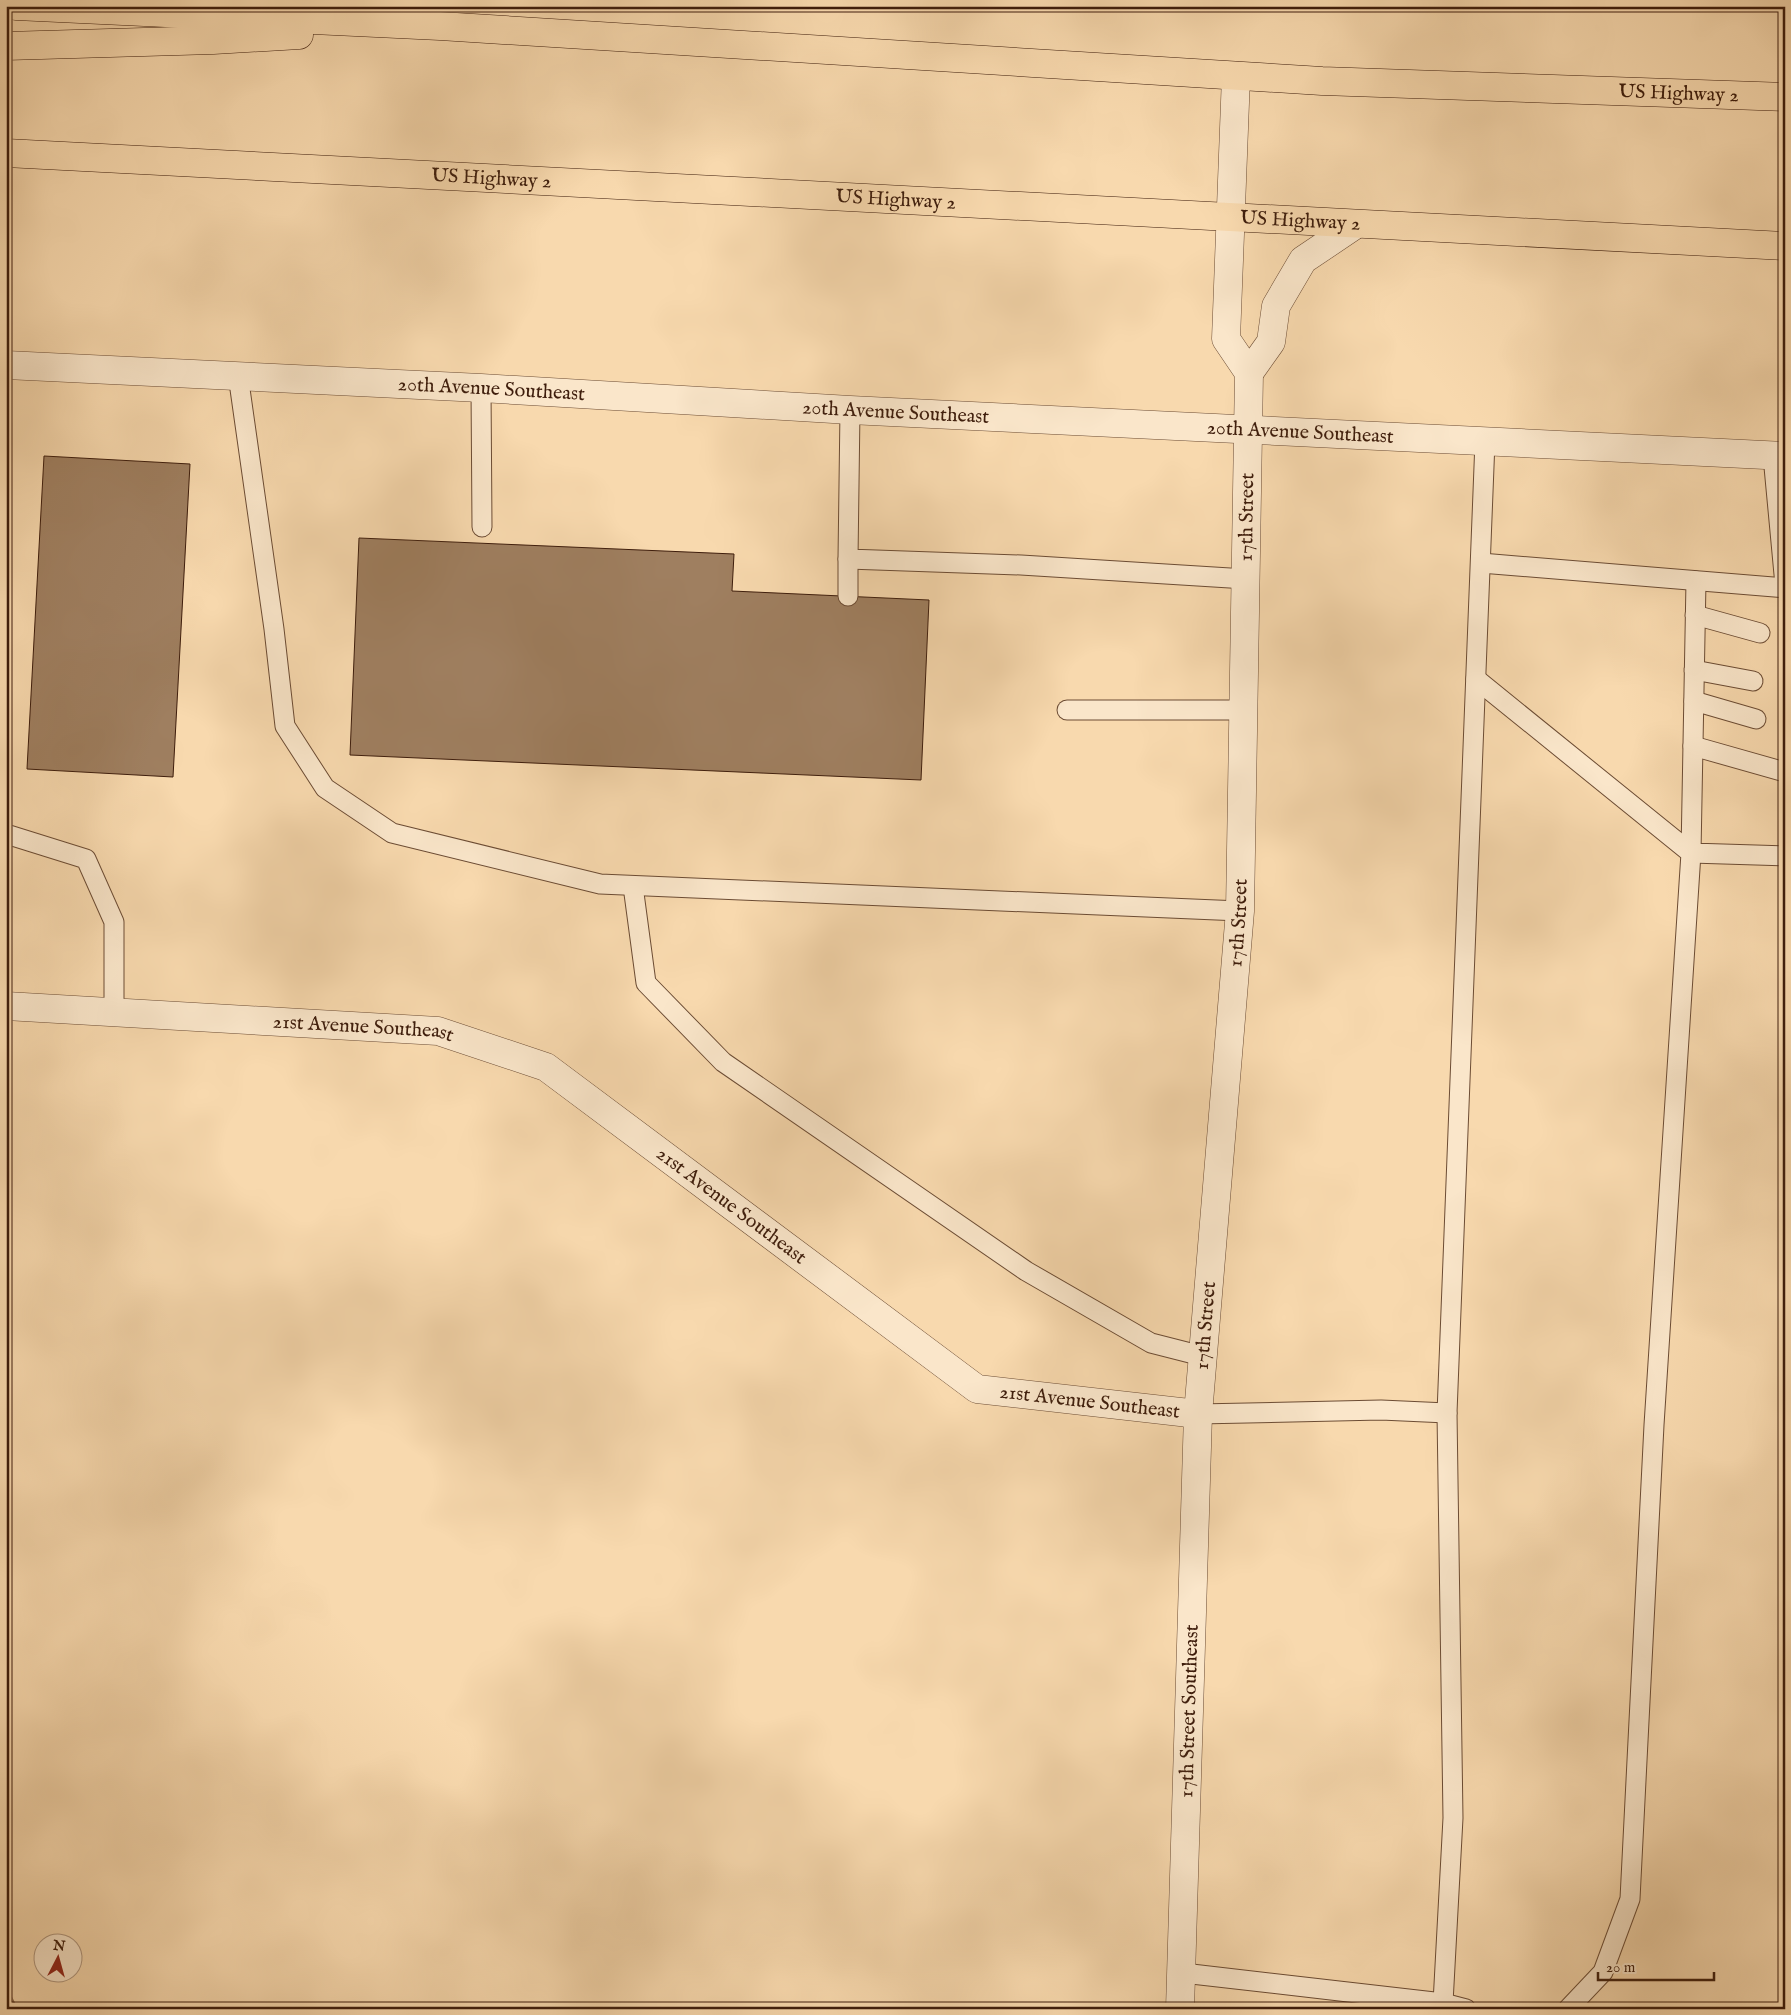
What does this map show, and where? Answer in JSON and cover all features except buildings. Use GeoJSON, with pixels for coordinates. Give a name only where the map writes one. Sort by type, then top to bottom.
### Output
{"type":"FeatureCollection","features":[{"type":"Feature","properties":{"kind":"highway","name":"US Highway 2"},"geometry":{"type":"LineString","coordinates":[[16,6],[440,26],[1322,81],[1785,97]]}},
{"type":"Feature","properties":{"kind":"highway"},"geometry":{"type":"LineString","coordinates":[[6,46],[213,40],[440,26]]}},
{"type":"Feature","properties":{"kind":"highway","name":"US Highway 2"},"geometry":{"type":"LineString","coordinates":[[6,153],[1785,246]]}},
{"type":"Feature","properties":{"kind":"street"},"geometry":{"type":"LineString","coordinates":[[1236,76],[1226,339],[1249,373]]}},
{"type":"Feature","properties":{"kind":"street"},"geometry":{"type":"LineString","coordinates":[[1248,430],[1249,373],[1271,342],[1276,306],[1303,260],[1356,225]]}},
{"type":"Feature","properties":{"kind":"street","name":"20th Avenue Southeast"},"geometry":{"type":"LineString","coordinates":[[6,365],[238,375],[850,410],[1779,456]]}},
{"type":"Feature","properties":{"kind":"street","name":"17th Street"},"geometry":{"type":"LineString","coordinates":[[1198,1414],[1240,911],[1248,430]]}},
{"type":"Feature","properties":{"kind":"street","name":"21st Avenue Southeast"},"geometry":{"type":"LineString","coordinates":[[6,1006],[438,1031],[546,1067],[977,1389],[1198,1414]]}},
{"type":"Feature","properties":{"kind":"street","name":"17th Street Southeast"},"geometry":{"type":"LineString","coordinates":[[1180,2009],[1183,1973],[1198,1414]]}},
{"type":"Feature","properties":{"kind":"lane"},"geometry":{"type":"LineString","coordinates":[[238,375],[286,726],[325,788],[392,833],[600,884],[1240,911]]}},
{"type":"Feature","properties":{"kind":"lane"},"geometry":{"type":"LineString","coordinates":[[481,388],[482,527]]}},
{"type":"Feature","properties":{"kind":"lane"},"geometry":{"type":"LineString","coordinates":[[848,596],[850,410]]}},
{"type":"Feature","properties":{"kind":"lane"},"geometry":{"type":"LineString","coordinates":[[1443,2003],[1453,1818],[1446,1413],[1486,441]]}},
{"type":"Feature","properties":{"kind":"lane"},"geometry":{"type":"LineString","coordinates":[[1480,563],[1696,581],[1785,586],[1779,456]]}},
{"type":"Feature","properties":{"kind":"lane"},"geometry":{"type":"LineString","coordinates":[[848,559],[1021,565],[1246,579]]}},
{"type":"Feature","properties":{"kind":"lane"},"geometry":{"type":"LineString","coordinates":[[1568,2009],[1604,1972],[1630,1899],[1654,1425],[1691,853],[1696,581]]}},
{"type":"Feature","properties":{"kind":"lane"},"geometry":{"type":"LineString","coordinates":[[1695,616],[1760,633]]}},
{"type":"Feature","properties":{"kind":"lane"},"geometry":{"type":"LineString","coordinates":[[1694,670],[1753,681]]}},
{"type":"Feature","properties":{"kind":"lane"},"geometry":{"type":"LineString","coordinates":[[1476,679],[1691,853],[1785,856]]}},
{"type":"Feature","properties":{"kind":"lane"},"geometry":{"type":"LineString","coordinates":[[1694,701],[1756,719]]}},
{"type":"Feature","properties":{"kind":"lane"},"geometry":{"type":"LineString","coordinates":[[1068,710],[1243,710]]}},
{"type":"Feature","properties":{"kind":"lane"},"geometry":{"type":"LineString","coordinates":[[1693,746],[1785,772]]}},
{"type":"Feature","properties":{"kind":"lane"},"geometry":{"type":"LineString","coordinates":[[6,834],[86,859],[114,922],[114,1012]]}},
{"type":"Feature","properties":{"kind":"lane"},"geometry":{"type":"LineString","coordinates":[[633,886],[646,982],[723,1062],[1026,1271],[1152,1343],[1202,1356]]}},
{"type":"Feature","properties":{"kind":"lane","name":"21st Avenue Southeast"},"geometry":{"type":"LineString","coordinates":[[1198,1414],[1381,1410],[1446,1413]]}},
{"type":"Feature","properties":{"kind":"lane"},"geometry":{"type":"LineString","coordinates":[[1183,1973],[1443,2003],[1466,2009]]}},
{"type":"Feature","properties":{"kind":"waterway"},"geometry":{"type":"LineString","coordinates":[[6,1997],[12,2009]]}}]}
